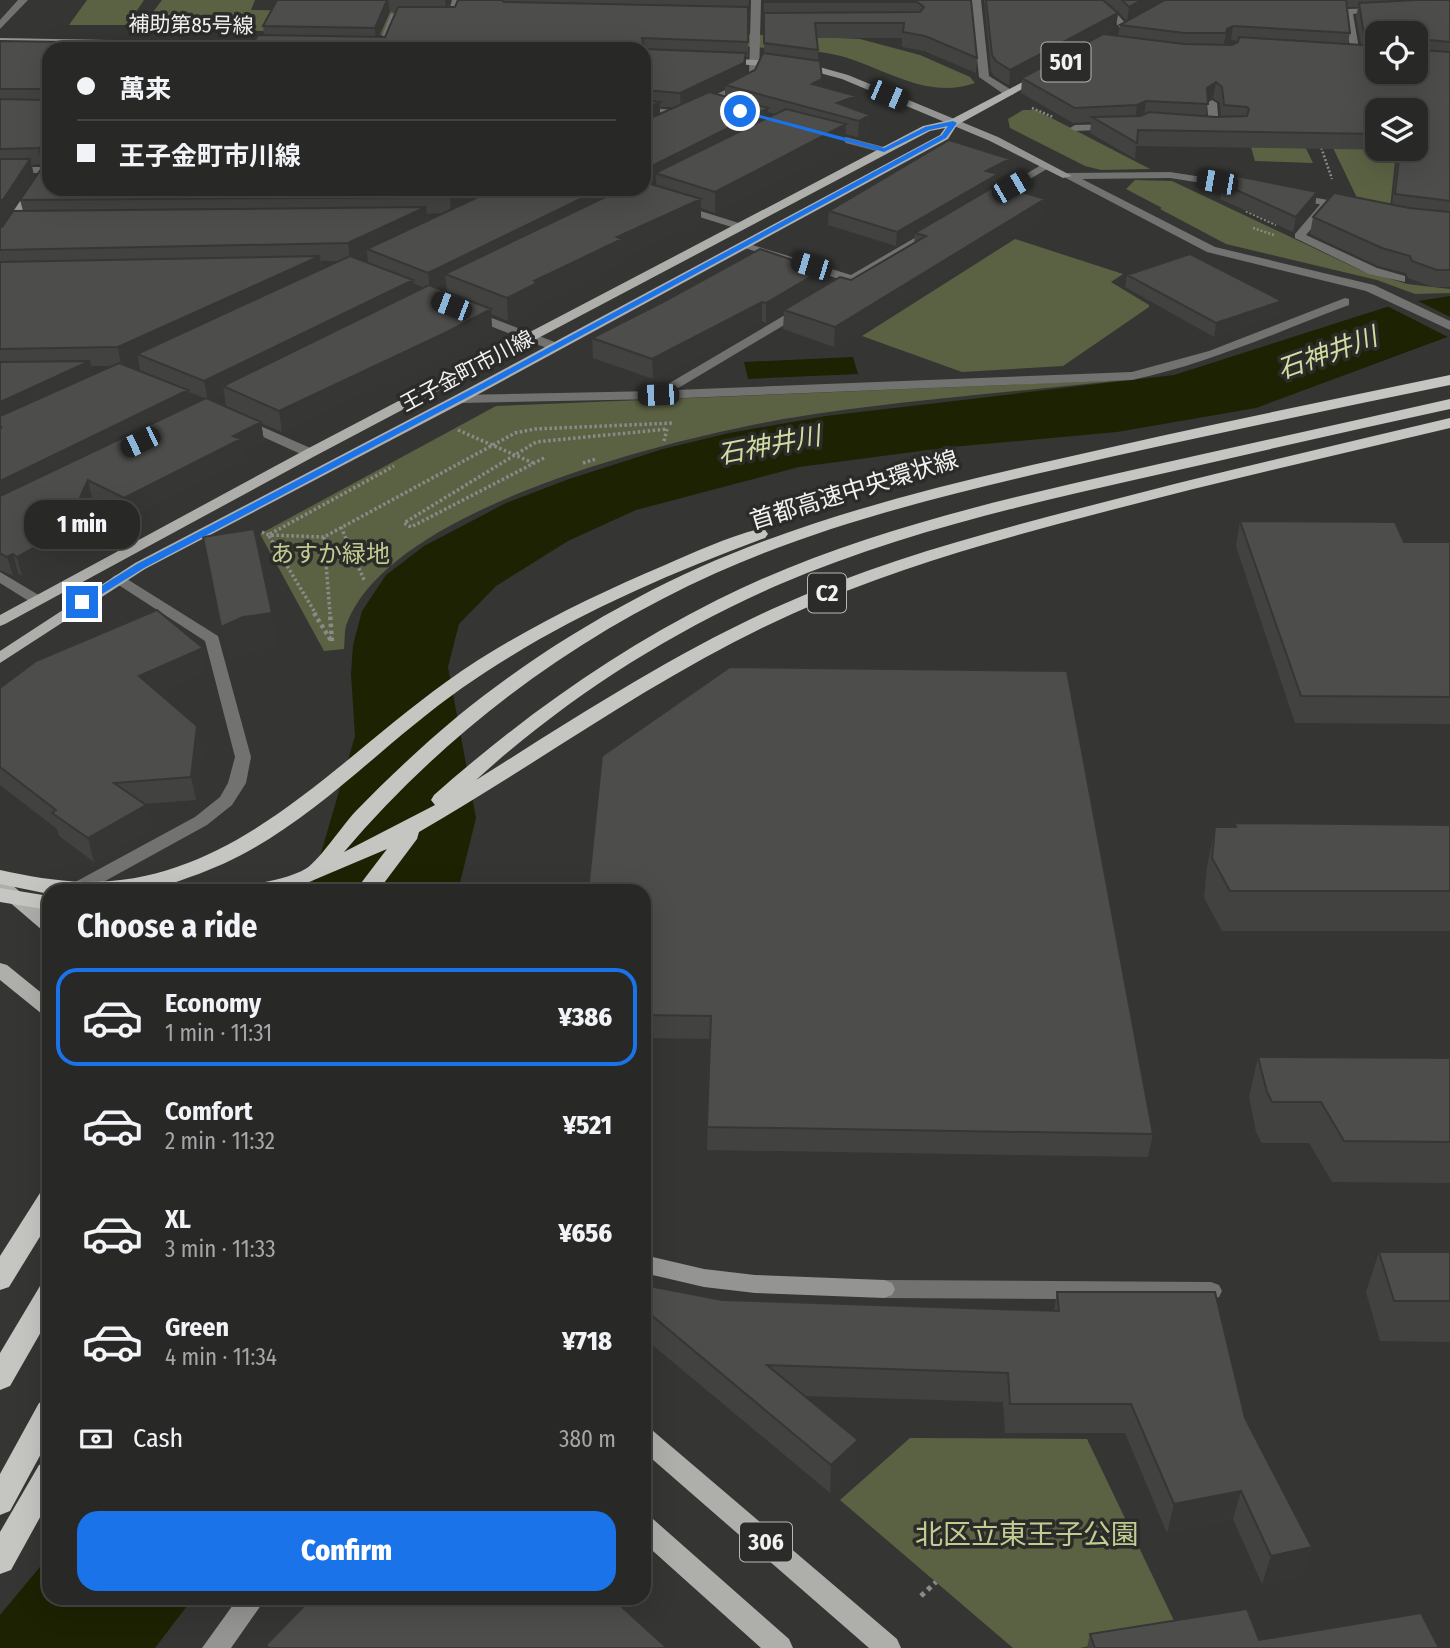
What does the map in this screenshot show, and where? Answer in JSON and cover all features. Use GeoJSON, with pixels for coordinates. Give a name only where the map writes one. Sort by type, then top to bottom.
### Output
{"type":"FeatureCollection","features":[{"type":"Feature","properties":{"kind":"highway","name":"首都高速中央環状線"},"geometry":{"type":"LineString","coordinates":[[306,884],[351,828],[423,755],[518,678],[623,613],[710,570],[809,530],[881,508],[1071,460],[1450,380]]}},
{"type":"Feature","properties":{"kind":"highway","name":"C2"},"geometry":{"type":"LineString","coordinates":[[371,884],[400,846],[437,805],[508,741],[566,696],[630,654],[773,581],[879,542],[1015,503],[1450,404]]}},
{"type":"Feature","properties":{"kind":"highway","name":"C2"},"geometry":{"type":"LineString","coordinates":[[283,884],[386,842],[439,814],[651,680],[748,627],[809,600],[865,578],[1019,529],[1450,423]]}},
{"type":"Feature","properties":{"kind":"highway"},"geometry":{"type":"LineString","coordinates":[[140,884],[210,863],[246,845],[307,803],[417,713],[476,670],[567,618],[645,580],[799,520],[873,500],[1071,460]]}},
{"type":"Feature","properties":{"kind":"highway"},"geometry":{"type":"LineString","coordinates":[[0,877],[42,885]]}},
{"type":"Feature","properties":{"kind":"highway"},"geometry":{"type":"LineString","coordinates":[[0,895],[42,905]]}},
{"type":"Feature","properties":{"kind":"highway"},"geometry":{"type":"LineString","coordinates":[[0,1279],[42,1211]]}},
{"type":"Feature","properties":{"kind":"highway"},"geometry":{"type":"LineString","coordinates":[[0,1378],[42,1306]]}},
{"type":"Feature","properties":{"kind":"highway"},"geometry":{"type":"LineString","coordinates":[[0,1502],[42,1425]]}},
{"type":"Feature","properties":{"kind":"highway"},"geometry":{"type":"LineString","coordinates":[[7,1548],[42,1486]]}},
{"type":"Feature","properties":{"kind":"main road"},"geometry":{"type":"LineString","coordinates":[[1122,31],[1137,23]]}},
{"type":"Feature","properties":{"kind":"main road","name":"王子金町市川線"},"geometry":{"type":"LineString","coordinates":[[0,621],[738,226],[927,128],[953,123],[1055,68]]}},
{"type":"Feature","properties":{"kind":"main road","name":"王子金町市川線"},"geometry":{"type":"LineString","coordinates":[[0,658],[119,579],[944,136],[953,123]]}},
{"type":"Feature","properties":{"kind":"main road"},"geometry":{"type":"LineString","coordinates":[[0,884],[42,905]]}},
{"type":"Feature","properties":{"kind":"main road"},"geometry":{"type":"LineString","coordinates":[[0,970],[42,1003]]}},
{"type":"Feature","properties":{"kind":"main road","name":"306"},"geometry":{"type":"LineString","coordinates":[[651,1443],[888,1648]]}},
{"type":"Feature","properties":{"kind":"main road"},"geometry":{"type":"LineString","coordinates":[[651,1533],[780,1648]]}},
{"type":"Feature","properties":{"kind":"street"},"geometry":{"type":"LineString","coordinates":[[0,26],[23,0]]}},
{"type":"Feature","properties":{"kind":"street"},"geometry":{"type":"LineString","coordinates":[[385,42],[394,16],[452,17],[457,0]]}},
{"type":"Feature","properties":{"kind":"street"},"geometry":{"type":"LineString","coordinates":[[663,123],[750,82],[754,76],[756,0]]}},
{"type":"Feature","properties":{"kind":"street"},"geometry":{"type":"LineString","coordinates":[[976,0],[984,76],[1009,93]]}},
{"type":"Feature","properties":{"kind":"street"},"geometry":{"type":"LineString","coordinates":[[1093,0],[1107,9],[1122,31]]}},
{"type":"Feature","properties":{"kind":"street"},"geometry":{"type":"LineString","coordinates":[[1342,53],[1361,54],[1348,12],[1387,10]]}},
{"type":"Feature","properties":{"kind":"street","name":"補助第85号線"},"geometry":{"type":"LineString","coordinates":[[0,41],[42,43]]}},
{"type":"Feature","properties":{"kind":"street"},"geometry":{"type":"LineString","coordinates":[[712,61],[805,66],[845,77],[994,139],[1211,250],[1362,286],[1390,296],[1450,326]]}},
{"type":"Feature","properties":{"kind":"street"},"geometry":{"type":"LineString","coordinates":[[708,102],[731,108]]}},
{"type":"Feature","properties":{"kind":"street"},"geometry":{"type":"LineString","coordinates":[[1200,126],[1219,127],[1212,103]]}},
{"type":"Feature","properties":{"kind":"street"},"geometry":{"type":"LineString","coordinates":[[651,111],[683,114]]}},
{"type":"Feature","properties":{"kind":"street"},"geometry":{"type":"LineString","coordinates":[[1075,128],[1125,126]]}},
{"type":"Feature","properties":{"kind":"street"},"geometry":{"type":"LineString","coordinates":[[810,130],[884,150]]}},
{"type":"Feature","properties":{"kind":"street"},"geometry":{"type":"LineString","coordinates":[[986,201],[1047,166]]}},
{"type":"Feature","properties":{"kind":"street"},"geometry":{"type":"LineString","coordinates":[[0,170],[42,169]]}},
{"type":"Feature","properties":{"kind":"street"},"geometry":{"type":"LineString","coordinates":[[1067,176],[1170,175],[1256,189]]}},
{"type":"Feature","properties":{"kind":"street"},"geometry":{"type":"LineString","coordinates":[[0,240],[6,222],[42,177]]}},
{"type":"Feature","properties":{"kind":"street"},"geometry":{"type":"LineString","coordinates":[[1280,194],[1367,211]]}},
{"type":"Feature","properties":{"kind":"street"},"geometry":{"type":"LineString","coordinates":[[665,203],[738,226]]}},
{"type":"Feature","properties":{"kind":"street"},"geometry":{"type":"LineString","coordinates":[[1327,203],[1299,236],[1373,271],[1401,279]]}},
{"type":"Feature","properties":{"kind":"street"},"geometry":{"type":"LineString","coordinates":[[6,222],[30,222]]}},
{"type":"Feature","properties":{"kind":"street"},"geometry":{"type":"LineString","coordinates":[[658,395],[951,222]]}},
{"type":"Feature","properties":{"kind":"street"},"geometry":{"type":"LineString","coordinates":[[742,245],[852,279]]}},
{"type":"Feature","properties":{"kind":"street"},"geometry":{"type":"LineString","coordinates":[[459,398],[658,395],[1132,376],[1167,370],[1345,302]]}},
{"type":"Feature","properties":{"kind":"street"},"geometry":{"type":"LineString","coordinates":[[453,307],[555,347]]}},
{"type":"Feature","properties":{"kind":"street"},"geometry":{"type":"LineString","coordinates":[[233,418],[310,453]]}},
{"type":"Feature","properties":{"kind":"street"},"geometry":{"type":"LineString","coordinates":[[0,576],[37,600]]}},
{"type":"Feature","properties":{"kind":"street"},"geometry":{"type":"LineString","coordinates":[[85,884],[201,821],[226,801],[237,783],[243,757],[212,639],[119,579]]}},
{"type":"Feature","properties":{"kind":"street"},"geometry":{"type":"LineString","coordinates":[[651,1266],[704,1278],[755,1284],[884,1289],[1211,1291]]}},
{"type":"Feature","properties":{"kind":"street"},"geometry":{"type":"LineString","coordinates":[[215,1648],[248,1605]]}},
{"type":"Feature","properties":{"kind":"path"},"geometry":{"type":"LineString","coordinates":[[1320,145],[1341,206]]}},
{"type":"Feature","properties":{"kind":"path"},"geometry":{"type":"LineString","coordinates":[[1253,228],[1280,237]]}},
{"type":"Feature","properties":{"kind":"path"},"geometry":{"type":"LineString","coordinates":[[544,458],[411,527],[404,523],[536,442],[668,426],[681,422]]}},
{"type":"Feature","properties":{"kind":"path"},"geometry":{"type":"LineString","coordinates":[[664,441],[668,426]]}},
{"type":"Feature","properties":{"kind":"path"},"geometry":{"type":"LineString","coordinates":[[324,537],[332,642],[269,535],[324,537],[515,433],[535,429],[668,426]]}},
{"type":"Feature","properties":{"kind":"path"},"geometry":{"type":"LineString","coordinates":[[460,430],[534,463]]}},
{"type":"Feature","properties":{"kind":"path"},"geometry":{"type":"LineString","coordinates":[[583,463],[596,459]]}},
{"type":"Feature","properties":{"kind":"path"},"geometry":{"type":"LineString","coordinates":[[341,527],[365,582]]}},
{"type":"Feature","properties":{"kind":"path"},"geometry":{"type":"LineString","coordinates":[[921,1596],[936,1582]]}},
{"type":"Feature","properties":{"kind":"green space"},"geometry":{"type":"Polygon","coordinates":[[[87,0],[144,0],[127,25],[69,25],[87,0]]]}},
{"type":"Feature","properties":{"kind":"green space"},"geometry":{"type":"Polygon","coordinates":[[[162,0],[255,0],[251,10],[390,12],[463,22],[860,39],[920,55],[970,77],[975,83],[941,88],[907,81],[841,56],[755,47],[142,27],[162,0]]]}},
{"type":"Feature","properties":{"kind":"green space"},"geometry":{"type":"Polygon","coordinates":[[[1023,110],[1036,110],[1150,169],[1101,170],[1085,166],[1010,128],[1008,119],[1023,110]]]}},
{"type":"Feature","properties":{"kind":"green space"},"geometry":{"type":"Polygon","coordinates":[[[1245,126],[1299,134],[1313,163],[1255,161],[1245,126]]]}},
{"type":"Feature","properties":{"kind":"green space"},"geometry":{"type":"Polygon","coordinates":[[[1323,127],[1365,144],[1365,161],[1395,161],[1390,208],[1359,202],[1323,127]]]}},
{"type":"Feature","properties":{"kind":"green space"},"geometry":{"type":"Polygon","coordinates":[[[1428,155],[1450,166],[1395,161],[1428,161],[1428,155]]]}},
{"type":"Feature","properties":{"kind":"green space"},"geometry":{"type":"Polygon","coordinates":[[[1135,180],[1172,181],[1358,269],[1407,284],[1450,289],[1450,293],[1415,294],[1377,280],[1226,244],[1126,189],[1135,180]]]}},
{"type":"Feature","properties":{"kind":"green space"},"geometry":{"type":"Polygon","coordinates":[[[1015,239],[1123,274],[1111,282],[1149,307],[1063,366],[962,372],[862,336],[1015,239]]]}},
{"type":"Feature","properties":{"kind":"green space","name":"あすか緑地"},"geometry":{"type":"Polygon","coordinates":[[[1126,380],[916,401],[790,418],[740,427],[612,460],[543,484],[477,512],[419,544],[374,581],[347,623],[344,649],[324,651],[260,534],[496,406],[1126,380]]]}},
{"type":"Feature","properties":{"kind":"green space","name":"北区立東王子公園"},"geometry":{"type":"Polygon","coordinates":[[[910,1438],[1087,1439],[1178,1629],[1080,1648],[1013,1648],[840,1500],[910,1438]]]}},
{"type":"Feature","properties":{"kind":"water","name":"石神井川"},"geometry":{"type":"Polygon","coordinates":[[[1450,296],[1450,336],[1256,408],[1117,432],[951,447],[799,467],[636,510],[568,541],[496,586],[459,624],[448,667],[476,818],[460,884],[312,884],[355,736],[351,674],[353,645],[362,611],[386,575],[424,546],[506,503],[569,479],[663,449],[729,433],[826,416],[1174,375],[1393,305],[1450,296]]]}},
{"type":"Feature","properties":{"kind":"water"},"geometry":{"type":"Polygon","coordinates":[[[853,357],[858,374],[748,379],[744,362],[853,357]]]}},
{"type":"Feature","properties":{"kind":"water"},"geometry":{"type":"Polygon","coordinates":[[[42,1564],[42,1605],[188,1605],[155,1648],[0,1648],[0,1615],[42,1564]]]}},
{"type":"Feature","properties":{"kind":"pier"},"geometry":{"type":"Polygon","coordinates":[[[1412,298],[1450,317],[1450,338],[1383,304],[1412,298]]]}},
{"type":"Feature","properties":{"kind":"building"},"geometry":{"type":"Polygon","coordinates":[[[277,0],[387,0],[375,28],[263,26],[277,0]]]}},
{"type":"Feature","properties":{"kind":"building"},"geometry":{"type":"Polygon","coordinates":[[[458,0],[502,0],[748,7],[748,42],[642,38],[643,42],[254,42],[258,35],[385,37],[398,7],[455,7],[458,0]]]}},
{"type":"Feature","properties":{"kind":"building"},"geometry":{"type":"Polygon","coordinates":[[[764,0],[971,0],[977,58],[925,36],[903,32],[904,23],[815,23],[818,50],[764,43],[764,13],[920,12],[924,7],[917,2],[764,0]]]}},
{"type":"Feature","properties":{"kind":"building"},"geometry":{"type":"Polygon","coordinates":[[[986,0],[1103,0],[1118,13],[1010,70],[992,55],[986,0]]]}},
{"type":"Feature","properties":{"kind":"building"},"geometry":{"type":"Polygon","coordinates":[[[1122,0],[1142,0],[1129,7],[1122,0]]]}},
{"type":"Feature","properties":{"kind":"building"},"geometry":{"type":"Polygon","coordinates":[[[1165,0],[1346,0],[1350,33],[1233,26],[1227,29],[1226,33],[1184,33],[1120,25],[1165,0]]]}},
{"type":"Feature","properties":{"kind":"building"},"geometry":{"type":"Polygon","coordinates":[[[1450,0],[1450,42],[1428,40],[1428,21],[1365,21],[1364,35],[1359,3],[1450,0]]]}},
{"type":"Feature","properties":{"kind":"building"},"geometry":{"type":"Polygon","coordinates":[[[1103,34],[1184,44],[1232,45],[1238,42],[1239,37],[1365,45],[1365,84],[1428,84],[1428,51],[1450,52],[1450,201],[1395,194],[1399,161],[1428,161],[1428,98],[1365,98],[1365,134],[1138,130],[1137,143],[1092,117],[1141,116],[1149,112],[1216,117],[1247,116],[1249,109],[1224,105],[1222,87],[1216,82],[1207,88],[1208,104],[1146,101],[1137,105],[1075,108],[1022,78],[1103,34]]]}},
{"type":"Feature","properties":{"kind":"building"},"geometry":{"type":"Polygon","coordinates":[[[0,41],[66,42],[42,42],[42,89],[0,89],[0,41]]]}},
{"type":"Feature","properties":{"kind":"building"},"geometry":{"type":"Polygon","coordinates":[[[651,49],[746,53],[744,63],[680,93],[651,91],[651,49]]]}},
{"type":"Feature","properties":{"kind":"building"},"geometry":{"type":"Polygon","coordinates":[[[763,53],[820,61],[822,79],[812,84],[856,96],[837,103],[870,115],[859,121],[725,85],[755,70],[763,53]]]}},
{"type":"Feature","properties":{"kind":"building"},"geometry":{"type":"Polygon","coordinates":[[[709,92],[768,108],[651,166],[651,118],[709,92]]]}},
{"type":"Feature","properties":{"kind":"building"},"geometry":{"type":"Polygon","coordinates":[[[0,99],[42,100],[42,147],[0,149],[0,99]]]}},
{"type":"Feature","properties":{"kind":"building"},"geometry":{"type":"Polygon","coordinates":[[[786,109],[846,124],[715,192],[655,173],[786,109]]]}},
{"type":"Feature","properties":{"kind":"building"},"geometry":{"type":"Polygon","coordinates":[[[949,140],[1010,159],[986,171],[998,174],[897,232],[829,211],[949,140]]]}},
{"type":"Feature","properties":{"kind":"building"},"geometry":{"type":"Polygon","coordinates":[[[0,159],[30,159],[3,200],[0,200],[0,159]]]}},
{"type":"Feature","properties":{"kind":"building"},"geometry":{"type":"Polygon","coordinates":[[[42,168],[42,196],[452,196],[450,197],[20,200],[42,168]]]}},
{"type":"Feature","properties":{"kind":"building"},"geometry":{"type":"Polygon","coordinates":[[[1226,174],[1317,192],[1296,217],[1223,184],[1226,174]]]}},
{"type":"Feature","properties":{"kind":"building"},"geometry":{"type":"Polygon","coordinates":[[[1014,175],[1011,189],[1045,199],[835,327],[784,310],[840,277],[851,280],[926,236],[915,233],[1014,175]]]}},
{"type":"Feature","properties":{"kind":"building"},"geometry":{"type":"Polygon","coordinates":[[[651,184],[701,199],[617,237],[622,239],[534,281],[537,283],[507,298],[445,274],[607,196],[651,196],[651,184]]]}},
{"type":"Feature","properties":{"kind":"building"},"geometry":{"type":"Polygon","coordinates":[[[1334,193],[1409,208],[1450,212],[1450,270],[1437,270],[1412,261],[1410,256],[1382,248],[1313,217],[1334,193]]]}},
{"type":"Feature","properties":{"kind":"building"},"geometry":{"type":"Polygon","coordinates":[[[480,196],[587,196],[428,273],[367,249],[480,196]]]}},
{"type":"Feature","properties":{"kind":"building"},"geometry":{"type":"Polygon","coordinates":[[[426,207],[348,243],[0,250],[0,227],[13,211],[426,207]]]}},
{"type":"Feature","properties":{"kind":"building"},"geometry":{"type":"Polygon","coordinates":[[[760,249],[822,270],[766,303],[762,302],[652,359],[592,338],[663,302],[760,249]]]}},
{"type":"Feature","properties":{"kind":"building"},"geometry":{"type":"Polygon","coordinates":[[[1190,254],[1282,301],[1216,323],[1127,275],[1190,254]]]}},
{"type":"Feature","properties":{"kind":"building"},"geometry":{"type":"Polygon","coordinates":[[[320,256],[118,347],[0,349],[0,262],[320,256]]]}},
{"type":"Feature","properties":{"kind":"building"},"geometry":{"type":"Polygon","coordinates":[[[350,256],[413,280],[204,381],[137,354],[350,256]]]}},
{"type":"Feature","properties":{"kind":"building"},"geometry":{"type":"Polygon","coordinates":[[[429,285],[491,309],[279,411],[223,386],[429,285]]]}},
{"type":"Feature","properties":{"kind":"building"},"geometry":{"type":"Polygon","coordinates":[[[90,361],[0,402],[0,362],[90,361]]]}},
{"type":"Feature","properties":{"kind":"building"},"geometry":{"type":"Polygon","coordinates":[[[119,363],[188,390],[0,481],[0,416],[119,363]]]}},
{"type":"Feature","properties":{"kind":"building"},"geometry":{"type":"Polygon","coordinates":[[[206,398],[261,422],[233,436],[241,439],[124,498],[88,480],[65,530],[17,557],[13,554],[7,557],[0,553],[0,496],[206,398]]]}},
{"type":"Feature","properties":{"kind":"building"},"geometry":{"type":"Polygon","coordinates":[[[1240,521],[1395,522],[1404,542],[1450,542],[1450,697],[1301,696],[1240,521]]]}},
{"type":"Feature","properties":{"kind":"building"},"geometry":{"type":"Polygon","coordinates":[[[254,529],[272,613],[243,617],[221,627],[203,537],[254,529]]]}},
{"type":"Feature","properties":{"kind":"building"},"geometry":{"type":"Polygon","coordinates":[[[157,610],[203,648],[139,676],[197,726],[191,777],[114,783],[146,805],[88,838],[52,813],[56,810],[0,767],[0,688],[36,661],[157,610]]]}},
{"type":"Feature","properties":{"kind":"building"},"geometry":{"type":"Polygon","coordinates":[[[730,667],[1067,671],[1153,1134],[707,1127],[711,1016],[651,1015],[651,884],[589,884],[602,756],[730,667]]]}},
{"type":"Feature","properties":{"kind":"building"},"geometry":{"type":"Polygon","coordinates":[[[1234,823],[1450,825],[1450,891],[1230,891],[1212,858],[1215,827],[1236,827],[1234,823]]]}},
{"type":"Feature","properties":{"kind":"building"},"geometry":{"type":"Polygon","coordinates":[[[1258,1057],[1450,1058],[1450,1142],[1344,1141],[1321,1102],[1272,1102],[1258,1057]]]}},
{"type":"Feature","properties":{"kind":"building"},"geometry":{"type":"Polygon","coordinates":[[[1379,1252],[1450,1252],[1450,1301],[1394,1301],[1379,1252]]]}},
{"type":"Feature","properties":{"kind":"building"},"geometry":{"type":"Polygon","coordinates":[[[651,1286],[722,1300],[1059,1311],[1057,1292],[1215,1292],[1245,1418],[1312,1547],[1271,1556],[1241,1491],[1174,1504],[1131,1404],[1010,1404],[1008,1373],[767,1365],[858,1440],[831,1465],[651,1315],[651,1286]]]}},
{"type":"Feature","properties":{"kind":"building"},"geometry":{"type":"Polygon","coordinates":[[[304,1605],[620,1605],[667,1648],[269,1648],[266,1645],[304,1605]]]}},
{"type":"Feature","properties":{"kind":"building"},"geometry":{"type":"Polygon","coordinates":[[[1247,1609],[1259,1640],[1421,1613],[1439,1648],[1095,1648],[1090,1634],[1247,1609]]]}},
{"type":"Feature","properties":{"kind":"route"},"geometry":{"type":"LineString","coordinates":[[82,602],[140,566],[484,386],[944,136],[953,123],[927,128],[884,150],[740,111]]}}]}
